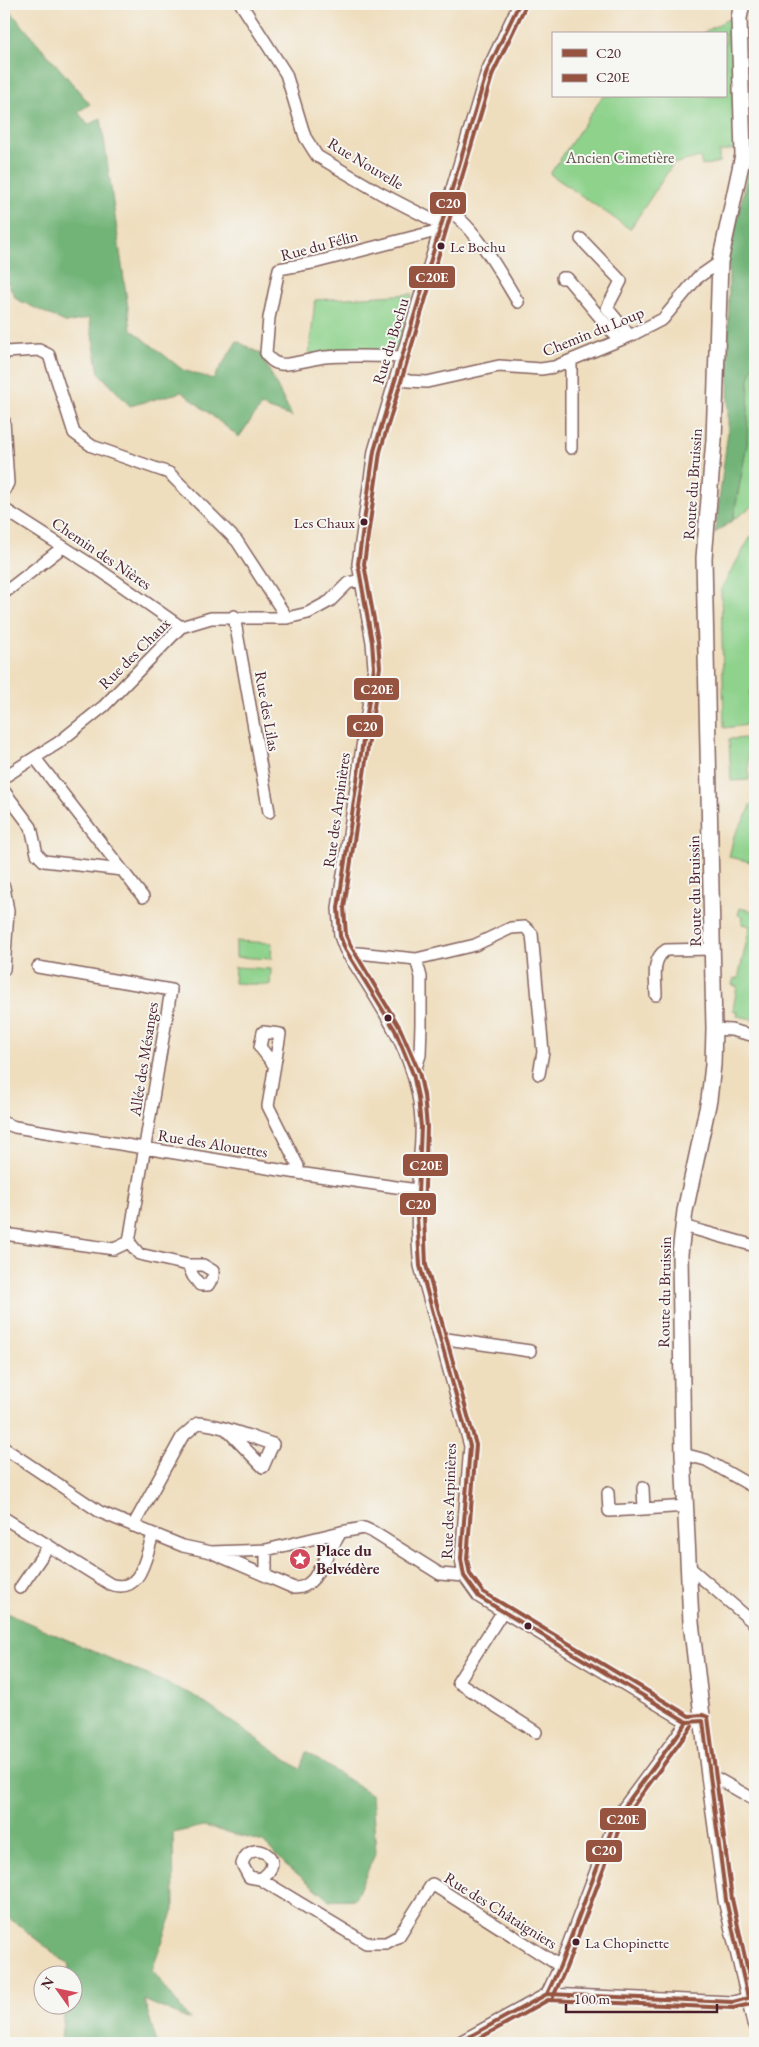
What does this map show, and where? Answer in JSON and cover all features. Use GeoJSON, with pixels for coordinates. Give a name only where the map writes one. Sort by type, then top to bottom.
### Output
{"type":"FeatureCollection","features":[{"type":"Feature","properties":{"kind":"street","name":"Rue Nouvelle"},"geometry":{"type":"LineString","coordinates":[[240,4],[286,74],[306,137],[317,156],[441,227]]}},
{"type":"Feature","properties":{"kind":"street","name":"Rue du Bochu"},"geometry":{"type":"LineString","coordinates":[[360,580],[358,564],[374,450],[488,71],[520,4]]}},
{"type":"Feature","properties":{"kind":"street","name":"Route du Bruissin"},"geometry":{"type":"LineString","coordinates":[[742,4],[739,18],[743,156],[720,262],[714,440],[704,558],[714,1029],[713,1065],[709,1100],[683,1226],[679,1276],[683,1454],[691,1622],[726,1900],[750,1979],[755,2023]]}},
{"type":"Feature","properties":{"kind":"street"},"geometry":{"type":"LineString","coordinates":[[446,210],[454,213],[484,248],[518,302]]}},
{"type":"Feature","properties":{"kind":"street","name":"Rue du Félin"},"geometry":{"type":"LineString","coordinates":[[402,357],[366,355],[307,359],[282,365],[273,362],[266,352],[269,318],[279,269],[317,262],[441,227]]}},
{"type":"Feature","properties":{"kind":"street"},"geometry":{"type":"LineString","coordinates":[[581,239],[621,281],[608,308],[624,338]]}},
{"type":"Feature","properties":{"kind":"street","name":"Chemin du Loup"},"geometry":{"type":"LineString","coordinates":[[396,377],[427,382],[499,366],[541,370],[571,360],[663,319],[698,278],[720,262]]}},
{"type":"Feature","properties":{"kind":"street"},"geometry":{"type":"LineString","coordinates":[[562,278],[567,278],[624,338]]}},
{"type":"Feature","properties":{"kind":"street"},"geometry":{"type":"LineString","coordinates":[[4,355],[5,352],[39,350],[49,355],[74,433],[92,446],[169,473],[238,541],[287,618]]}},
{"type":"Feature","properties":{"kind":"street"},"geometry":{"type":"LineString","coordinates":[[571,360],[571,448]]}},
{"type":"Feature","properties":{"kind":"street"},"geometry":{"type":"LineString","coordinates":[[4,421],[8,472],[8,483],[4,491]]}},
{"type":"Feature","properties":{"kind":"street","name":"Chemin des Nières"},"geometry":{"type":"LineString","coordinates":[[4,509],[181,626]]}},
{"type":"Feature","properties":{"kind":"street"},"geometry":{"type":"LineString","coordinates":[[4,593],[64,547]]}},
{"type":"Feature","properties":{"kind":"street","name":"Rue des Chaux"},"geometry":{"type":"LineString","coordinates":[[4,777],[58,743],[104,706],[181,626],[211,618],[234,616],[287,618],[308,613],[330,601],[348,583],[360,580]]}},
{"type":"Feature","properties":{"kind":"street","name":"Rue des Arpinières"},"geometry":{"type":"LineString","coordinates":[[360,580],[372,642],[374,668],[338,908],[340,936],[348,955],[406,1051],[414,1074],[422,1123],[417,1244],[420,1266],[470,1446],[461,1560],[464,1576]]}},
{"type":"Feature","properties":{"kind":"street","name":"Rue des Lilas"},"geometry":{"type":"LineString","coordinates":[[234,616],[270,812]]}},
{"type":"Feature","properties":{"kind":"street"},"geometry":{"type":"LineString","coordinates":[[35,758],[143,897]]}},
{"type":"Feature","properties":{"kind":"street"},"geometry":{"type":"LineString","coordinates":[[4,791],[31,827],[37,854],[44,861],[122,870]]}},
{"type":"Feature","properties":{"kind":"street"},"geometry":{"type":"LineString","coordinates":[[4,887],[8,911],[4,969]]}},
{"type":"Feature","properties":{"kind":"street"},"geometry":{"type":"LineString","coordinates":[[348,955],[358,953],[416,959],[475,945],[511,928],[525,927],[532,934],[543,1052],[539,1074]]}},
{"type":"Feature","properties":{"kind":"street"},"geometry":{"type":"LineString","coordinates":[[656,994],[656,960],[660,953],[666,950],[712,949]]}},
{"type":"Feature","properties":{"kind":"street","name":"Rue des Arpinières"},"geometry":{"type":"LineString","coordinates":[[414,1074],[420,1055],[421,1024],[421,977],[416,959]]}},
{"type":"Feature","properties":{"kind":"street","name":"Allée des Mésanges"},"geometry":{"type":"LineString","coordinates":[[38,967],[171,990],[145,1148]]}},
{"type":"Feature","properties":{"kind":"street"},"geometry":{"type":"LineString","coordinates":[[714,1029],[731,1030],[755,1036]]}},
{"type":"Feature","properties":{"kind":"street"},"geometry":{"type":"LineString","coordinates":[[274,1065],[268,1106],[298,1166],[298,1173]]}},
{"type":"Feature","properties":{"kind":"street","name":"Rue des Alouettes"},"geometry":{"type":"LineString","coordinates":[[4,1123],[15,1127],[298,1173],[418,1190]]}},
{"type":"Feature","properties":{"kind":"street"},"geometry":{"type":"LineString","coordinates":[[128,1242],[145,1148]]}},
{"type":"Feature","properties":{"kind":"street"},"geometry":{"type":"LineString","coordinates":[[683,1226],[755,1246]]}},
{"type":"Feature","properties":{"kind":"street"},"geometry":{"type":"LineString","coordinates":[[4,1234],[114,1249],[128,1242]]}},
{"type":"Feature","properties":{"kind":"street"},"geometry":{"type":"LineString","coordinates":[[128,1242],[139,1254],[188,1266]]}},
{"type":"Feature","properties":{"kind":"street"},"geometry":{"type":"LineString","coordinates":[[440,1338],[530,1351]]}},
{"type":"Feature","properties":{"kind":"street"},"geometry":{"type":"LineString","coordinates":[[133,1526],[182,1437],[198,1424],[227,1430]]}},
{"type":"Feature","properties":{"kind":"street"},"geometry":{"type":"LineString","coordinates":[[4,1448],[100,1512],[183,1546],[211,1552],[294,1588],[302,1588],[314,1578],[340,1532]]}},
{"type":"Feature","properties":{"kind":"street"},"geometry":{"type":"LineString","coordinates":[[683,1454],[706,1460],[755,1488]]}},
{"type":"Feature","properties":{"kind":"street"},"geometry":{"type":"LineString","coordinates":[[644,1488],[644,1509]]}},
{"type":"Feature","properties":{"kind":"street"},"geometry":{"type":"LineString","coordinates":[[608,1493],[609,1511],[686,1506]]}},
{"type":"Feature","properties":{"kind":"street"},"geometry":{"type":"LineString","coordinates":[[4,1518],[48,1547],[110,1584],[119,1587],[130,1585],[138,1578],[153,1535]]}},
{"type":"Feature","properties":{"kind":"street"},"geometry":{"type":"LineString","coordinates":[[211,1552],[266,1550],[364,1528],[440,1574],[464,1576],[479,1597],[687,1722],[703,1721]]}},
{"type":"Feature","properties":{"kind":"street"},"geometry":{"type":"LineString","coordinates":[[20,1588],[48,1547]]}},
{"type":"Feature","properties":{"kind":"street"},"geometry":{"type":"LineString","coordinates":[[266,1550],[266,1576]]}},
{"type":"Feature","properties":{"kind":"street"},"geometry":{"type":"LineString","coordinates":[[689,1567],[755,1624]]}},
{"type":"Feature","properties":{"kind":"street"},"geometry":{"type":"LineString","coordinates":[[503,1611],[458,1682],[536,1732]]}},
{"type":"Feature","properties":{"kind":"street"},"geometry":{"type":"LineString","coordinates":[[547,1994],[560,1966],[616,1818],[687,1722]]}},
{"type":"Feature","properties":{"kind":"street"},"geometry":{"type":"LineString","coordinates":[[709,1776],[718,1779],[755,1800]]}},
{"type":"Feature","properties":{"kind":"street","name":"Rue des Châtaigniers"},"geometry":{"type":"LineString","coordinates":[[260,1880],[366,1943],[386,1943],[399,1936],[432,1884],[560,1966]]}},
{"type":"Feature","properties":{"kind":"street"},"geometry":{"type":"LineString","coordinates":[[458,2043],[547,1994],[733,2002],[752,1999]]}},
{"type":"Feature","properties":{"kind":"green space"},"geometry":{"type":"Polygon","coordinates":[[[4,4],[90,104],[78,112],[88,125],[101,118],[131,329],[183,370],[213,379],[237,341],[261,354],[292,417],[261,406],[239,437],[182,392],[130,406],[99,373],[89,318],[67,323],[16,299],[4,275],[4,4]]]}},
{"type":"Feature","properties":{"kind":"green space","name":"Ancien Cimetière"},"geometry":{"type":"Polygon","coordinates":[[[732,17],[735,149],[719,152],[719,162],[702,166],[700,157],[673,164],[630,229],[550,174],[602,98],[726,98],[726,32],[705,32],[732,17]]]}},
{"type":"Feature","properties":{"kind":"green space"},"geometry":{"type":"Polygon","coordinates":[[[753,149],[755,153],[755,361],[749,379],[747,444],[733,520],[715,533],[728,431],[729,257],[753,149]]]}},
{"type":"Feature","properties":{"kind":"green space"},"geometry":{"type":"Polygon","coordinates":[[[412,294],[397,349],[389,352],[309,355],[315,300],[412,294]]]}},
{"type":"Feature","properties":{"kind":"green space"},"geometry":{"type":"Polygon","coordinates":[[[755,361],[755,504],[733,520],[747,444],[749,379],[755,361]]]}},
{"type":"Feature","properties":{"kind":"green space"},"geometry":{"type":"Polygon","coordinates":[[[755,534],[755,690],[750,691],[747,725],[724,728],[721,589],[750,538],[755,534]]]}},
{"type":"Feature","properties":{"kind":"green space"},"geometry":{"type":"Polygon","coordinates":[[[748,738],[749,780],[731,781],[729,739],[748,738]]]}},
{"type":"Feature","properties":{"kind":"green space"},"geometry":{"type":"Polygon","coordinates":[[[755,800],[755,847],[751,862],[729,857],[734,836],[750,809],[749,806],[755,800]]]}},
{"type":"Feature","properties":{"kind":"green space"},"geometry":{"type":"Polygon","coordinates":[[[740,908],[755,912],[755,1022],[752,1021],[753,1019],[737,1016],[738,1012],[733,1010],[737,986],[732,985],[734,978],[738,979],[750,926],[742,924],[743,916],[738,915],[740,908]]]}},
{"type":"Feature","properties":{"kind":"green space"},"geometry":{"type":"Polygon","coordinates":[[[236,941],[272,943],[271,959],[236,957],[236,941]]]}},
{"type":"Feature","properties":{"kind":"green space"},"geometry":{"type":"Polygon","coordinates":[[[235,967],[271,969],[270,985],[234,983],[235,967]]]}},
{"type":"Feature","properties":{"kind":"green space"},"geometry":{"type":"Polygon","coordinates":[[[4,1612],[193,1695],[300,1769],[306,1752],[372,1795],[376,1852],[355,1899],[330,1900],[285,1864],[263,1842],[204,1826],[173,1833],[174,1910],[152,1970],[190,2020],[144,2000],[157,2043],[67,2043],[61,2037],[64,2014],[82,2014],[82,1964],[68,1964],[4,1914],[4,1612]]]}},
{"type":"Feature","properties":{"kind":"transit line","name":"C20"},"geometry":{"type":"LineString","coordinates":[[458,2043],[547,1994],[733,2002],[748,1998],[726,1900],[703,1721],[687,1722],[479,1597],[464,1576],[461,1559],[470,1446],[420,1266],[417,1216],[421,1127],[418,1097],[413,1074],[395,1030],[345,949],[340,936],[338,908],[374,667],[372,642],[358,564],[374,451],[487,71],[519,4]]}},
{"type":"Feature","properties":{"kind":"transit line","name":"C20E"},"geometry":{"type":"LineString","coordinates":[[471,2043],[548,2000],[733,2008],[751,2004],[754,1998],[732,1899],[708,1717],[703,1715],[689,1716],[483,1592],[470,1574],[467,1559],[476,1445],[426,1265],[424,1216],[427,1127],[424,1095],[419,1072],[400,1028],[346,935],[344,908],[380,667],[378,641],[364,564],[380,452],[493,73],[525,7]]}},
{"type":"Feature","properties":{"kind":"transit line","name":"C20"},"geometry":{"type":"LineString","coordinates":[[547,1994],[560,1966],[616,1818],[687,1722]]}},
{"type":"Feature","properties":{"kind":"transit line","name":"C20E"},"geometry":{"type":"LineString","coordinates":[[553,1997],[566,1968],[622,1821],[692,1726]]}},
{"type":"Feature","properties":{"kind":"place","name":"Le Bochu"},"geometry":{"type":"Point","coordinates":[441,246]}},
{"type":"Feature","properties":{"kind":"place","name":"Les Chaux"},"geometry":{"type":"Point","coordinates":[364,522]}},
{"type":"Feature","properties":{"kind":"place","name":"Place du Belvédère"},"geometry":{"type":"Point","coordinates":[300,1559]}},
{"type":"Feature","properties":{"kind":"place","name":"La Chopinette"},"geometry":{"type":"Point","coordinates":[576,1942]}}]}
